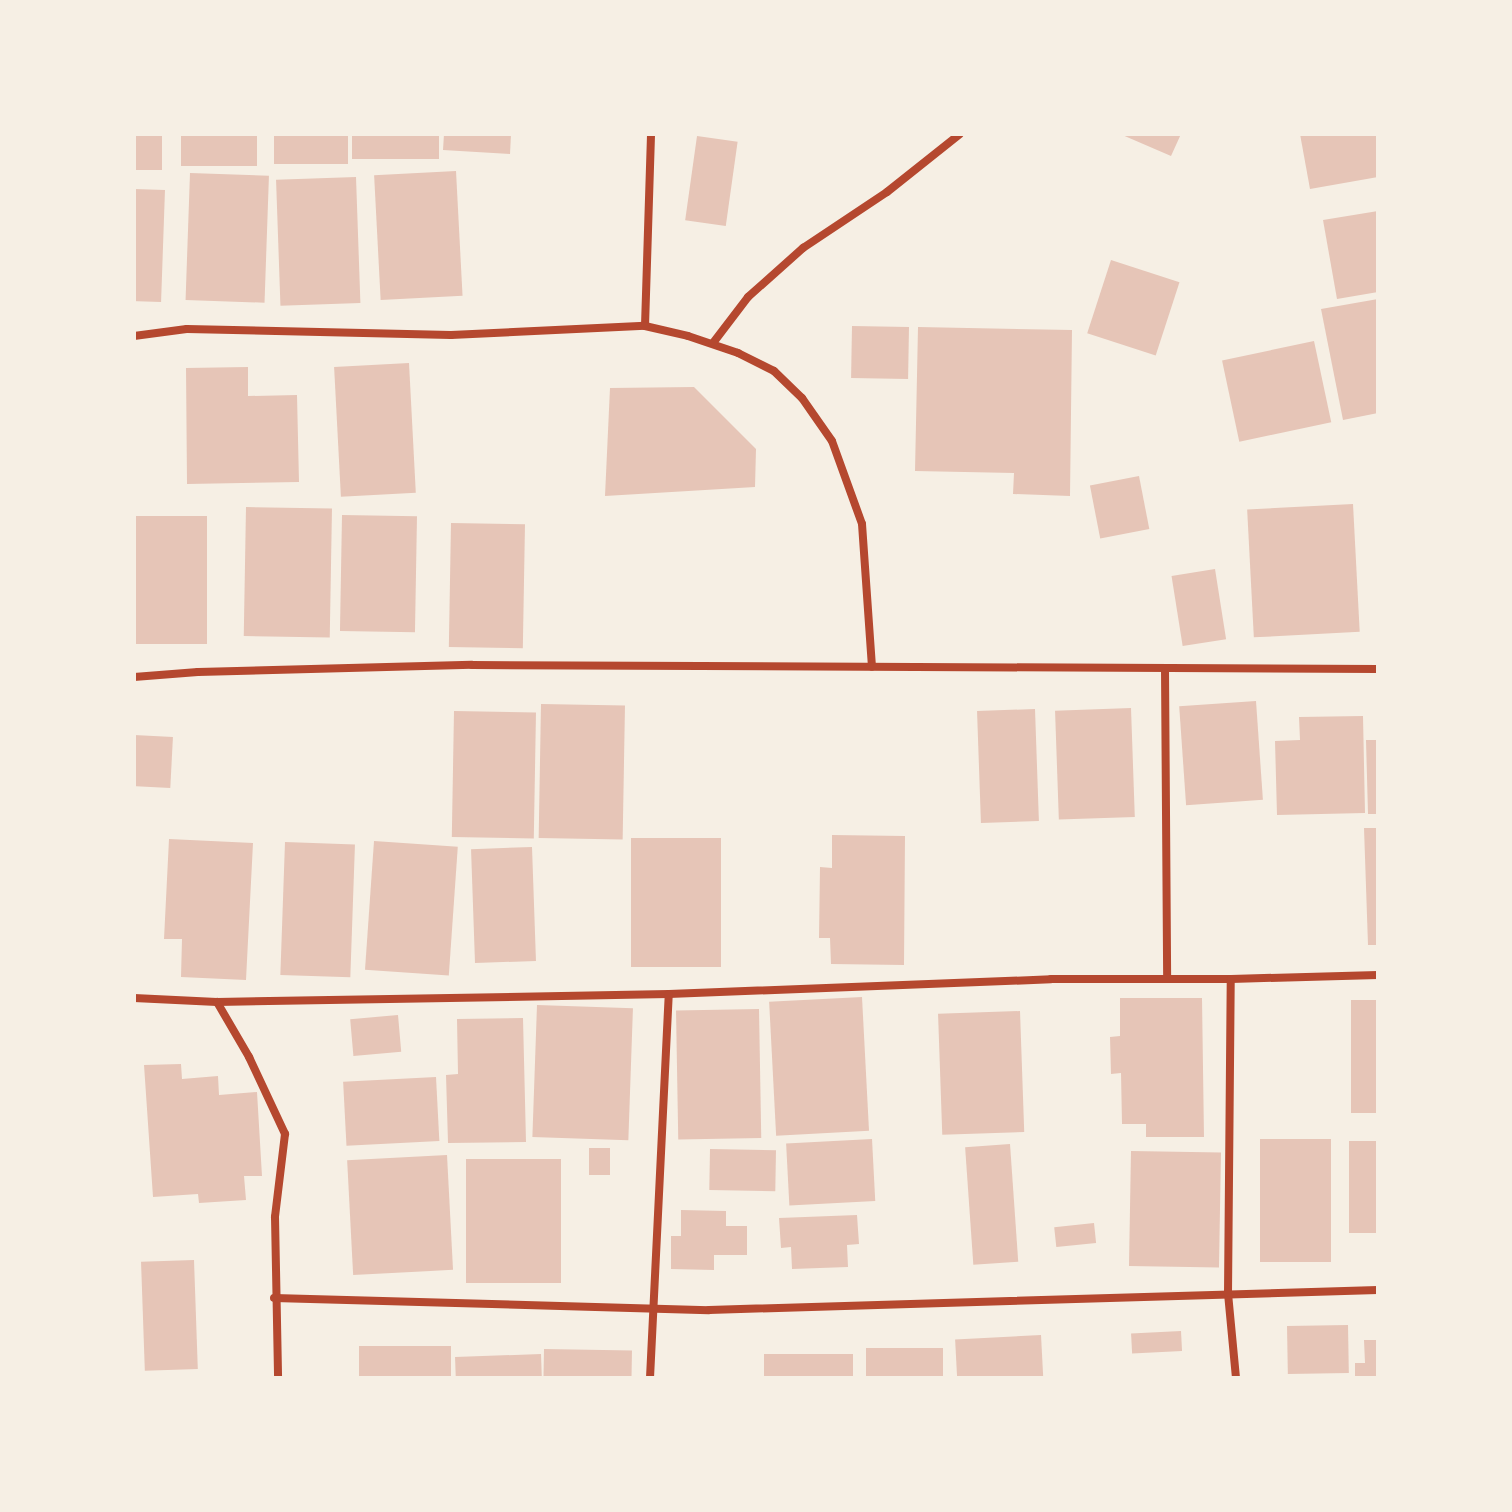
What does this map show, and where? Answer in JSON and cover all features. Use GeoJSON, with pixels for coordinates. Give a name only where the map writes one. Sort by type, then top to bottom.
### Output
{"type":"FeatureCollection","features":[{"type":"Feature","properties":{"kind":"street"},"geometry":{"type":"LineString","coordinates":[[645,326],[651,134]]}},
{"type":"Feature","properties":{"kind":"street"},"geometry":{"type":"LineString","coordinates":[[713,343],[748,297],[803,248],[887,192],[960,134]]}},
{"type":"Feature","properties":{"kind":"street"},"geometry":{"type":"LineString","coordinates":[[134,336],[187,329],[451,335],[645,326],[713,343],[774,371],[802,398],[832,441],[862,524],[872,667]]}},
{"type":"Feature","properties":{"kind":"street"},"geometry":{"type":"LineString","coordinates":[[134,677],[198,672],[472,665],[1378,669]]}},
{"type":"Feature","properties":{"kind":"street"},"geometry":{"type":"LineString","coordinates":[[1165,669],[1167,979]]}},
{"type":"Feature","properties":{"kind":"street"},"geometry":{"type":"LineString","coordinates":[[134,998],[217,1002],[669,994],[1051,979],[1378,975]]}},
{"type":"Feature","properties":{"kind":"street"},"geometry":{"type":"LineString","coordinates":[[1231,979],[1228,1293],[1236,1378]]}},
{"type":"Feature","properties":{"kind":"street"},"geometry":{"type":"LineString","coordinates":[[650,1378],[669,994]]}},
{"type":"Feature","properties":{"kind":"street"},"geometry":{"type":"LineString","coordinates":[[217,1002],[249,1057],[285,1134],[275,1217],[274,1298],[278,1378]]}},
{"type":"Feature","properties":{"kind":"street"},"geometry":{"type":"LineString","coordinates":[[274,1298],[709,1310],[1378,1290]]}},
{"type":"Feature","properties":{"kind":"building"},"geometry":{"type":"Polygon","coordinates":[[[134,134],[162,134],[162,170],[134,170],[134,134]]]}},
{"type":"Feature","properties":{"kind":"building"},"geometry":{"type":"Polygon","coordinates":[[[181,134],[257,134],[257,166],[181,166],[181,134]]]}},
{"type":"Feature","properties":{"kind":"building"},"geometry":{"type":"Polygon","coordinates":[[[274,134],[348,134],[348,164],[274,164],[274,134]]]}},
{"type":"Feature","properties":{"kind":"building"},"geometry":{"type":"Polygon","coordinates":[[[352,134],[439,134],[439,159],[352,159],[352,134]]]}},
{"type":"Feature","properties":{"kind":"building"},"geometry":{"type":"Polygon","coordinates":[[[444,134],[511,134],[510,154],[443,150],[444,134]]]}},
{"type":"Feature","properties":{"kind":"building"},"geometry":{"type":"Polygon","coordinates":[[[1120,134],[1181,134],[1171,156],[1120,134]]]}},
{"type":"Feature","properties":{"kind":"building"},"geometry":{"type":"Polygon","coordinates":[[[1300,134],[1378,134],[1378,177],[1310,189],[1300,134]]]}},
{"type":"Feature","properties":{"kind":"building"},"geometry":{"type":"Polygon","coordinates":[[[697,136],[738,142],[726,226],[685,220],[697,136]]]}},
{"type":"Feature","properties":{"kind":"building"},"geometry":{"type":"Polygon","coordinates":[[[456,171],[463,296],[381,300],[374,175],[456,171]]]}},
{"type":"Feature","properties":{"kind":"building"},"geometry":{"type":"Polygon","coordinates":[[[190,173],[269,176],[265,303],[186,300],[190,173]]]}},
{"type":"Feature","properties":{"kind":"building"},"geometry":{"type":"Polygon","coordinates":[[[356,177],[360,303],[280,306],[276,180],[356,177]]]}},
{"type":"Feature","properties":{"kind":"building"},"geometry":{"type":"Polygon","coordinates":[[[134,189],[165,190],[161,302],[134,301],[134,189]]]}},
{"type":"Feature","properties":{"kind":"building"},"geometry":{"type":"Polygon","coordinates":[[[1378,211],[1378,292],[1337,299],[1323,220],[1378,211]]]}},
{"type":"Feature","properties":{"kind":"building"},"geometry":{"type":"Polygon","coordinates":[[[1111,260],[1179,282],[1156,355],[1087,333],[1111,260]]]}},
{"type":"Feature","properties":{"kind":"building"},"geometry":{"type":"Polygon","coordinates":[[[1378,299],[1378,413],[1343,420],[1321,309],[1378,299]]]}},
{"type":"Feature","properties":{"kind":"building"},"geometry":{"type":"Polygon","coordinates":[[[852,326],[909,327],[908,379],[851,378],[852,326]]]}},
{"type":"Feature","properties":{"kind":"building"},"geometry":{"type":"Polygon","coordinates":[[[918,327],[1072,330],[1070,496],[1013,494],[1014,473],[915,471],[918,327]]]}},
{"type":"Feature","properties":{"kind":"building"},"geometry":{"type":"Polygon","coordinates":[[[1314,341],[1331,422],[1239,442],[1222,361],[1314,341]]]}},
{"type":"Feature","properties":{"kind":"building"},"geometry":{"type":"Polygon","coordinates":[[[409,363],[416,493],[341,497],[334,367],[409,363]]]}},
{"type":"Feature","properties":{"kind":"building"},"geometry":{"type":"Polygon","coordinates":[[[248,367],[248,396],[297,395],[299,482],[187,484],[186,368],[248,367]]]}},
{"type":"Feature","properties":{"kind":"building"},"geometry":{"type":"Polygon","coordinates":[[[694,387],[756,449],[755,487],[605,496],[610,388],[694,387]]]}},
{"type":"Feature","properties":{"kind":"building"},"geometry":{"type":"Polygon","coordinates":[[[1139,476],[1149,529],[1100,539],[1090,486],[1139,476]]]}},
{"type":"Feature","properties":{"kind":"building"},"geometry":{"type":"Polygon","coordinates":[[[1353,504],[1360,632],[1254,637],[1247,510],[1353,504]]]}},
{"type":"Feature","properties":{"kind":"building"},"geometry":{"type":"Polygon","coordinates":[[[246,507],[332,509],[330,637],[244,636],[246,507]]]}},
{"type":"Feature","properties":{"kind":"building"},"geometry":{"type":"Polygon","coordinates":[[[342,515],[417,516],[415,632],[340,631],[342,515]]]}},
{"type":"Feature","properties":{"kind":"building"},"geometry":{"type":"Polygon","coordinates":[[[134,516],[207,516],[207,644],[134,644],[134,516]]]}},
{"type":"Feature","properties":{"kind":"building"},"geometry":{"type":"Polygon","coordinates":[[[451,523],[525,524],[523,648],[449,647],[451,523]]]}},
{"type":"Feature","properties":{"kind":"building"},"geometry":{"type":"Polygon","coordinates":[[[1215,569],[1226,639],[1183,646],[1172,576],[1215,569]]]}},
{"type":"Feature","properties":{"kind":"building"},"geometry":{"type":"Polygon","coordinates":[[[1256,701],[1263,800],[1186,805],[1179,706],[1256,701]]]}},
{"type":"Feature","properties":{"kind":"building"},"geometry":{"type":"Polygon","coordinates":[[[541,704],[625,705],[623,839],[539,838],[541,704]]]}},
{"type":"Feature","properties":{"kind":"building"},"geometry":{"type":"Polygon","coordinates":[[[1131,708],[1135,817],[1059,820],[1055,711],[1131,708]]]}},
{"type":"Feature","properties":{"kind":"building"},"geometry":{"type":"Polygon","coordinates":[[[1035,709],[1039,821],[981,823],[977,711],[1035,709]]]}},
{"type":"Feature","properties":{"kind":"building"},"geometry":{"type":"Polygon","coordinates":[[[454,711],[536,712],[534,838],[452,837],[454,711]]]}},
{"type":"Feature","properties":{"kind":"building"},"geometry":{"type":"Polygon","coordinates":[[[1363,716],[1365,813],[1277,815],[1275,741],[1300,740],[1299,717],[1363,716]]]}},
{"type":"Feature","properties":{"kind":"building"},"geometry":{"type":"Polygon","coordinates":[[[134,735],[173,737],[170,788],[134,786],[134,735]]]}},
{"type":"Feature","properties":{"kind":"building"},"geometry":{"type":"Polygon","coordinates":[[[1366,740],[1378,740],[1378,814],[1368,814],[1366,740]]]}},
{"type":"Feature","properties":{"kind":"building"},"geometry":{"type":"Polygon","coordinates":[[[1364,828],[1378,828],[1378,945],[1368,945],[1364,828]]]}},
{"type":"Feature","properties":{"kind":"building"},"geometry":{"type":"Polygon","coordinates":[[[832,835],[905,836],[904,965],[831,964],[830,938],[819,938],[820,867],[832,868],[832,835]]]}},
{"type":"Feature","properties":{"kind":"building"},"geometry":{"type":"Polygon","coordinates":[[[631,838],[721,838],[721,967],[631,967],[631,838]]]}},
{"type":"Feature","properties":{"kind":"building"},"geometry":{"type":"Polygon","coordinates":[[[169,839],[253,843],[246,980],[181,977],[182,939],[164,939],[169,839]]]}},
{"type":"Feature","properties":{"kind":"building"},"geometry":{"type":"Polygon","coordinates":[[[374,841],[458,847],[449,976],[365,970],[374,841]]]}},
{"type":"Feature","properties":{"kind":"building"},"geometry":{"type":"Polygon","coordinates":[[[285,842],[355,844],[350,977],[280,975],[285,842]]]}},
{"type":"Feature","properties":{"kind":"building"},"geometry":{"type":"Polygon","coordinates":[[[532,847],[536,961],[475,963],[471,849],[532,847]]]}},
{"type":"Feature","properties":{"kind":"building"},"geometry":{"type":"Polygon","coordinates":[[[862,997],[869,1131],[776,1136],[769,1002],[862,997]]]}},
{"type":"Feature","properties":{"kind":"building"},"geometry":{"type":"Polygon","coordinates":[[[1120,998],[1202,998],[1204,1137],[1146,1137],[1146,1124],[1122,1124],[1121,1073],[1111,1074],[1110,1037],[1120,1036],[1120,998]]]}},
{"type":"Feature","properties":{"kind":"building"},"geometry":{"type":"Polygon","coordinates":[[[1351,1000],[1378,1000],[1378,1113],[1351,1113],[1351,1000]]]}},
{"type":"Feature","properties":{"kind":"building"},"geometry":{"type":"Polygon","coordinates":[[[537,1005],[633,1008],[628,1140],[532,1137],[537,1005]]]}},
{"type":"Feature","properties":{"kind":"building"},"geometry":{"type":"Polygon","coordinates":[[[759,1009],[761,1138],[678,1139],[676,1010],[759,1009]]]}},
{"type":"Feature","properties":{"kind":"building"},"geometry":{"type":"Polygon","coordinates":[[[1020,1011],[1024,1132],[942,1135],[938,1014],[1020,1011]]]}},
{"type":"Feature","properties":{"kind":"building"},"geometry":{"type":"Polygon","coordinates":[[[398,1015],[401,1052],[353,1056],[350,1019],[398,1015]]]}},
{"type":"Feature","properties":{"kind":"building"},"geometry":{"type":"Polygon","coordinates":[[[523,1018],[526,1142],[448,1143],[446,1075],[458,1074],[457,1019],[523,1018]]]}},
{"type":"Feature","properties":{"kind":"building"},"geometry":{"type":"Polygon","coordinates":[[[181,1064],[182,1079],[218,1076],[219,1095],[257,1092],[262,1176],[244,1176],[246,1200],[199,1203],[198,1194],[153,1197],[144,1065],[181,1064]]]}},
{"type":"Feature","properties":{"kind":"building"},"geometry":{"type":"Polygon","coordinates":[[[436,1077],[439,1141],[346,1146],[343,1082],[436,1077]]]}},
{"type":"Feature","properties":{"kind":"building"},"geometry":{"type":"Polygon","coordinates":[[[872,1139],[875,1201],[789,1205],[786,1144],[872,1139]]]}},
{"type":"Feature","properties":{"kind":"building"},"geometry":{"type":"Polygon","coordinates":[[[1260,1139],[1331,1139],[1331,1262],[1260,1262],[1260,1139]]]}},
{"type":"Feature","properties":{"kind":"building"},"geometry":{"type":"Polygon","coordinates":[[[1349,1141],[1378,1141],[1378,1233],[1349,1233],[1349,1141]]]}},
{"type":"Feature","properties":{"kind":"building"},"geometry":{"type":"Polygon","coordinates":[[[1010,1144],[1018,1262],[973,1265],[965,1147],[1010,1144]]]}},
{"type":"Feature","properties":{"kind":"building"},"geometry":{"type":"Polygon","coordinates":[[[589,1148],[610,1148],[610,1175],[589,1175],[589,1148]]]}},
{"type":"Feature","properties":{"kind":"building"},"geometry":{"type":"Polygon","coordinates":[[[710,1149],[776,1150],[775,1191],[709,1190],[710,1149]]]}},
{"type":"Feature","properties":{"kind":"building"},"geometry":{"type":"Polygon","coordinates":[[[1131,1151],[1221,1153],[1219,1268],[1129,1266],[1131,1151]]]}},
{"type":"Feature","properties":{"kind":"building"},"geometry":{"type":"Polygon","coordinates":[[[447,1155],[453,1270],[353,1275],[347,1160],[447,1155]]]}},
{"type":"Feature","properties":{"kind":"building"},"geometry":{"type":"Polygon","coordinates":[[[466,1159],[561,1159],[561,1283],[466,1283],[466,1159]]]}},
{"type":"Feature","properties":{"kind":"building"},"geometry":{"type":"Polygon","coordinates":[[[681,1210],[726,1211],[726,1226],[747,1226],[747,1255],[714,1255],[714,1270],[671,1269],[671,1236],[681,1236],[681,1210]]]}},
{"type":"Feature","properties":{"kind":"building"},"geometry":{"type":"Polygon","coordinates":[[[857,1215],[859,1244],[847,1245],[848,1267],[792,1269],[791,1247],[781,1248],[779,1218],[857,1215]]]}},
{"type":"Feature","properties":{"kind":"building"},"geometry":{"type":"Polygon","coordinates":[[[1094,1223],[1096,1243],[1056,1247],[1054,1227],[1094,1223]]]}},
{"type":"Feature","properties":{"kind":"building"},"geometry":{"type":"Polygon","coordinates":[[[194,1260],[198,1369],[145,1371],[141,1262],[194,1260]]]}},
{"type":"Feature","properties":{"kind":"building"},"geometry":{"type":"Polygon","coordinates":[[[1348,1325],[1349,1373],[1288,1374],[1287,1326],[1348,1325]]]}},
{"type":"Feature","properties":{"kind":"building"},"geometry":{"type":"Polygon","coordinates":[[[1181,1331],[1182,1351],[1132,1354],[1131,1334],[1181,1331]]]}},
{"type":"Feature","properties":{"kind":"building"},"geometry":{"type":"Polygon","coordinates":[[[1041,1335],[1043,1378],[957,1378],[955,1340],[1041,1335]]]}},
{"type":"Feature","properties":{"kind":"building"},"geometry":{"type":"Polygon","coordinates":[[[1364,1340],[1378,1340],[1378,1378],[1355,1378],[1355,1363],[1365,1363],[1364,1340]]]}},
{"type":"Feature","properties":{"kind":"building"},"geometry":{"type":"Polygon","coordinates":[[[359,1346],[451,1346],[451,1378],[359,1378],[359,1346]]]}},
{"type":"Feature","properties":{"kind":"building"},"geometry":{"type":"Polygon","coordinates":[[[866,1348],[943,1348],[943,1378],[866,1378],[866,1348]]]}},
{"type":"Feature","properties":{"kind":"building"},"geometry":{"type":"Polygon","coordinates":[[[544,1349],[632,1351],[632,1378],[543,1378],[544,1349]]]}},
{"type":"Feature","properties":{"kind":"building"},"geometry":{"type":"Polygon","coordinates":[[[541,1354],[542,1378],[456,1378],[455,1357],[541,1354]]]}},
{"type":"Feature","properties":{"kind":"building"},"geometry":{"type":"Polygon","coordinates":[[[764,1354],[853,1354],[853,1378],[764,1378],[764,1354]]]}}]}
